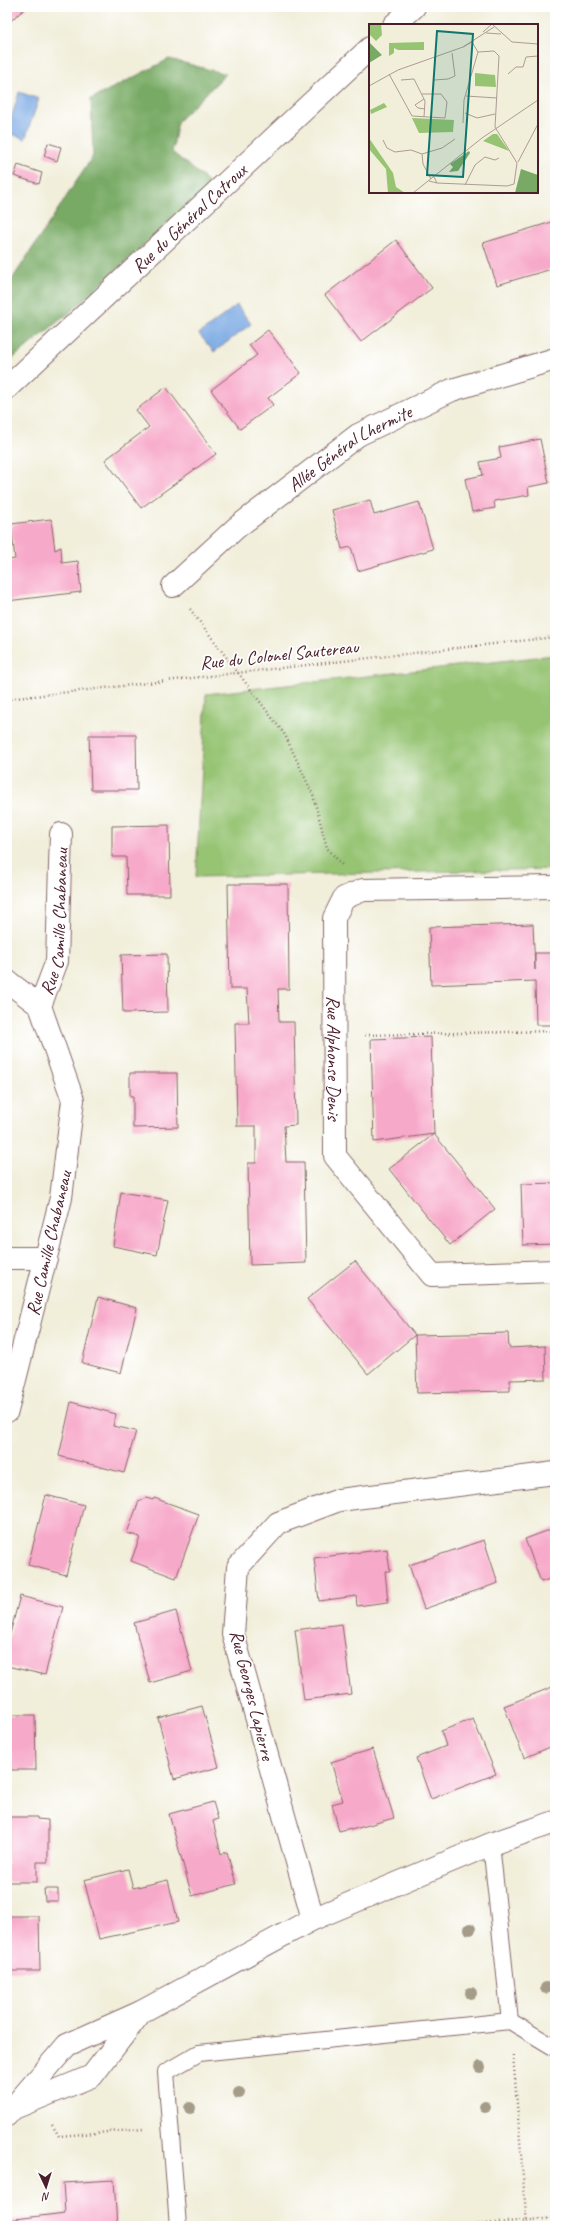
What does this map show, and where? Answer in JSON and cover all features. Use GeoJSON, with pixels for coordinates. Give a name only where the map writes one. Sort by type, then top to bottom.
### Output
{"type":"FeatureCollection","features":[{"type":"Feature","properties":{"kind":"street"},"geometry":{"type":"LineString","coordinates":[[395,24],[414,7]]}},
{"type":"Feature","properties":{"kind":"street","name":"Rue du Général Catroux"},"geometry":{"type":"LineString","coordinates":[[7,388],[369,49]]}},
{"type":"Feature","properties":{"kind":"street","name":"Allée Général Lhermite"},"geometry":{"type":"LineString","coordinates":[[173,586],[236,528],[358,435],[452,390],[555,359]]}},
{"type":"Feature","properties":{"kind":"street","name":"Rue Camille Chabaneau"},"geometry":{"type":"LineString","coordinates":[[40,1006],[57,960],[61,834]]}},
{"type":"Feature","properties":{"kind":"street","name":"Rue Alphonse Denis"},"geometry":{"type":"LineString","coordinates":[[555,887],[363,890],[344,898],[334,918],[335,1156],[432,1275],[555,1271]]}},
{"type":"Feature","properties":{"kind":"street","name":"Rue Camille Chabaneau"},"geometry":{"type":"LineString","coordinates":[[7,981],[40,1006],[74,1100],[62,1198],[7,1411]]}},
{"type":"Feature","properties":{"kind":"street"},"geometry":{"type":"LineString","coordinates":[[7,1258],[46,1258]]}},
{"type":"Feature","properties":{"kind":"street","name":"Rue Georges Lapierre"},"geometry":{"type":"LineString","coordinates":[[313,1919],[233,1634],[238,1567],[278,1523],[339,1500],[555,1473]]}},
{"type":"Feature","properties":{"kind":"street"},"geometry":{"type":"LineString","coordinates":[[9,2107],[67,2045],[140,2012],[313,1919],[491,1844],[555,1822]]}},
{"type":"Feature","properties":{"kind":"street"},"geometry":{"type":"LineString","coordinates":[[9,2107],[92,2076],[140,2012]]}},
{"type":"Feature","properties":{"kind":"lane"},"geometry":{"type":"LineString","coordinates":[[491,1844],[510,2021]]}},
{"type":"Feature","properties":{"kind":"lane"},"geometry":{"type":"LineString","coordinates":[[178,2226],[166,2072],[199,2053],[510,2021],[555,2048]]}},
{"type":"Feature","properties":{"kind":"path"},"geometry":{"type":"LineString","coordinates":[[173,586],[285,735],[313,795],[327,848],[363,890]]}},
{"type":"Feature","properties":{"kind":"path","name":"Rue du Colonel Sautereau"},"geometry":{"type":"LineString","coordinates":[[7,700],[555,637]]}},
{"type":"Feature","properties":{"kind":"path"},"geometry":{"type":"LineString","coordinates":[[334,1036],[555,1031]]}},
{"type":"Feature","properties":{"kind":"path"},"geometry":{"type":"LineString","coordinates":[[510,2021],[527,2226]]}},
{"type":"Feature","properties":{"kind":"path"},"geometry":{"type":"LineString","coordinates":[[57,2121],[51,2126],[59,2136],[171,2127]]}},
{"type":"Feature","properties":{"kind":"path"},"geometry":{"type":"LineString","coordinates":[[459,2226],[555,2218]]}},
{"type":"Feature","properties":{"kind":"green space"},"geometry":{"type":"Polygon","coordinates":[[[169,59],[226,74],[178,121],[172,152],[219,190],[189,204],[70,312],[7,363],[7,287],[93,156],[91,99],[169,59]]]}},
{"type":"Feature","properties":{"kind":"green space"},"geometry":{"type":"Polygon","coordinates":[[[555,655],[555,869],[196,877],[206,694],[555,655]]]}},
{"type":"Feature","properties":{"kind":"water"},"geometry":{"type":"Polygon","coordinates":[[[19,92],[39,99],[25,139],[7,132],[19,92]]]}},
{"type":"Feature","properties":{"kind":"water"},"geometry":{"type":"Polygon","coordinates":[[[237,305],[251,324],[214,352],[199,334],[237,305]]]}},
{"type":"Feature","properties":{"kind":"building"},"geometry":{"type":"Polygon","coordinates":[[[7,7],[27,7],[7,24],[7,7]]]}},
{"type":"Feature","properties":{"kind":"building"},"geometry":{"type":"Polygon","coordinates":[[[48,143],[61,147],[57,161],[44,156],[48,143]]]}},
{"type":"Feature","properties":{"kind":"building"},"geometry":{"type":"Polygon","coordinates":[[[18,165],[42,173],[39,184],[14,176],[18,165]]]}},
{"type":"Feature","properties":{"kind":"building"},"geometry":{"type":"Polygon","coordinates":[[[555,221],[555,268],[497,285],[483,243],[555,221]]]}},
{"type":"Feature","properties":{"kind":"building"},"geometry":{"type":"Polygon","coordinates":[[[396,240],[432,288],[361,342],[325,295],[396,240]]]}},
{"type":"Feature","properties":{"kind":"building"},"geometry":{"type":"Polygon","coordinates":[[[268,330],[301,373],[268,398],[273,405],[240,429],[211,390],[257,355],[249,345],[268,330]]]}},
{"type":"Feature","properties":{"kind":"building"},"geometry":{"type":"Polygon","coordinates":[[[166,387],[216,454],[141,508],[105,460],[149,427],[136,410],[166,387]]]}},
{"type":"Feature","properties":{"kind":"building"},"geometry":{"type":"Polygon","coordinates":[[[540,439],[549,483],[528,487],[529,495],[494,501],[495,508],[472,512],[465,479],[483,475],[480,462],[501,458],[499,447],[540,439]]]}},
{"type":"Feature","properties":{"kind":"building"},"geometry":{"type":"Polygon","coordinates":[[[370,500],[374,515],[419,502],[433,549],[358,571],[351,547],[342,549],[332,510],[370,500]]]}},
{"type":"Feature","properties":{"kind":"building"},"geometry":{"type":"Polygon","coordinates":[[[51,519],[55,550],[61,547],[62,563],[78,561],[81,592],[7,601],[7,560],[15,559],[11,524],[51,519]]]}},
{"type":"Feature","properties":{"kind":"building"},"geometry":{"type":"Polygon","coordinates":[[[89,735],[136,735],[137,790],[91,790],[89,735]]]}},
{"type":"Feature","properties":{"kind":"building"},"geometry":{"type":"Polygon","coordinates":[[[169,825],[170,895],[127,895],[126,857],[112,857],[112,826],[169,825]]]}},
{"type":"Feature","properties":{"kind":"building"},"geometry":{"type":"Polygon","coordinates":[[[228,884],[288,884],[289,989],[278,989],[279,1022],[294,1022],[296,1125],[284,1126],[286,1162],[304,1162],[306,1263],[250,1265],[248,1163],[256,1163],[256,1126],[237,1126],[235,1023],[249,1023],[247,989],[230,989],[228,884]]]}},
{"type":"Feature","properties":{"kind":"building"},"geometry":{"type":"Polygon","coordinates":[[[533,924],[535,970],[535,953],[555,953],[555,1025],[536,1025],[535,981],[431,985],[429,927],[533,924]]]}},
{"type":"Feature","properties":{"kind":"building"},"geometry":{"type":"Polygon","coordinates":[[[167,954],[168,1012],[123,1013],[121,955],[167,954]]]}},
{"type":"Feature","properties":{"kind":"building"},"geometry":{"type":"Polygon","coordinates":[[[431,1037],[434,1134],[374,1142],[371,1039],[431,1037]]]}},
{"type":"Feature","properties":{"kind":"building"},"geometry":{"type":"Polygon","coordinates":[[[130,1073],[177,1073],[178,1127],[133,1128],[133,1096],[130,1096],[130,1073]]]}},
{"type":"Feature","properties":{"kind":"building"},"geometry":{"type":"Polygon","coordinates":[[[434,1134],[495,1209],[450,1245],[389,1169],[434,1134]]]}},
{"type":"Feature","properties":{"kind":"building"},"geometry":{"type":"Polygon","coordinates":[[[555,1183],[555,1244],[523,1245],[521,1184],[555,1183]]]}},
{"type":"Feature","properties":{"kind":"building"},"geometry":{"type":"Polygon","coordinates":[[[121,1192],[168,1200],[157,1255],[113,1246],[121,1192]]]}},
{"type":"Feature","properties":{"kind":"building"},"geometry":{"type":"Polygon","coordinates":[[[355,1261],[415,1335],[368,1374],[307,1299],[355,1261]]]}},
{"type":"Feature","properties":{"kind":"building"},"geometry":{"type":"Polygon","coordinates":[[[98,1297],[137,1308],[121,1373],[82,1363],[98,1297]]]}},
{"type":"Feature","properties":{"kind":"building"},"geometry":{"type":"Polygon","coordinates":[[[508,1333],[509,1348],[545,1346],[546,1379],[510,1380],[510,1391],[417,1393],[415,1335],[508,1333]]]}},
{"type":"Feature","properties":{"kind":"building"},"geometry":{"type":"Polygon","coordinates":[[[71,1402],[116,1414],[113,1426],[136,1431],[124,1473],[59,1456],[71,1402]]]}},
{"type":"Feature","properties":{"kind":"building"},"geometry":{"type":"Polygon","coordinates":[[[46,1495],[84,1505],[66,1575],[28,1565],[46,1495]]]}},
{"type":"Feature","properties":{"kind":"building"},"geometry":{"type":"Polygon","coordinates":[[[146,1498],[153,1500],[154,1498],[199,1514],[176,1578],[131,1561],[140,1537],[127,1533],[139,1501],[146,1498]]]}},
{"type":"Feature","properties":{"kind":"building"},"geometry":{"type":"Polygon","coordinates":[[[555,1528],[555,1577],[541,1582],[525,1539],[555,1528]]]}},
{"type":"Feature","properties":{"kind":"building"},"geometry":{"type":"Polygon","coordinates":[[[484,1540],[498,1583],[424,1609],[409,1565],[484,1540]]]}},
{"type":"Feature","properties":{"kind":"building"},"geometry":{"type":"Polygon","coordinates":[[[387,1549],[390,1571],[385,1571],[388,1602],[357,1606],[356,1596],[319,1601],[314,1558],[387,1549]]]}},
{"type":"Feature","properties":{"kind":"building"},"geometry":{"type":"Polygon","coordinates":[[[20,1596],[63,1607],[45,1675],[7,1666],[7,1645],[20,1596]]]}},
{"type":"Feature","properties":{"kind":"building"},"geometry":{"type":"Polygon","coordinates":[[[176,1611],[192,1671],[150,1683],[134,1623],[176,1611]]]}},
{"type":"Feature","properties":{"kind":"building"},"geometry":{"type":"Polygon","coordinates":[[[342,1624],[351,1694],[304,1700],[295,1630],[342,1624]]]}},
{"type":"Feature","properties":{"kind":"building"},"geometry":{"type":"Polygon","coordinates":[[[555,1686],[555,1745],[524,1758],[504,1706],[555,1686]]]}},
{"type":"Feature","properties":{"kind":"building"},"geometry":{"type":"Polygon","coordinates":[[[202,1706],[219,1767],[174,1779],[158,1718],[202,1706]]]}},
{"type":"Feature","properties":{"kind":"building"},"geometry":{"type":"Polygon","coordinates":[[[7,1715],[35,1715],[36,1770],[7,1770],[7,1715]]]}},
{"type":"Feature","properties":{"kind":"building"},"geometry":{"type":"Polygon","coordinates":[[[473,1719],[496,1774],[431,1799],[416,1758],[446,1746],[441,1731],[473,1719]]]}},
{"type":"Feature","properties":{"kind":"building"},"geometry":{"type":"Polygon","coordinates":[[[373,1749],[394,1818],[351,1830],[351,1828],[339,1831],[332,1804],[343,1801],[331,1762],[373,1749]]]}},
{"type":"Feature","properties":{"kind":"building"},"geometry":{"type":"Polygon","coordinates":[[[213,1802],[218,1819],[213,1821],[221,1854],[227,1852],[236,1884],[192,1896],[169,1814],[213,1802]]]}},
{"type":"Feature","properties":{"kind":"building"},"geometry":{"type":"Polygon","coordinates":[[[7,1817],[37,1817],[37,1819],[48,1820],[48,1862],[37,1862],[37,1882],[7,1882],[7,1817]]]}},
{"type":"Feature","properties":{"kind":"building"},"geometry":{"type":"Polygon","coordinates":[[[128,1869],[133,1888],[168,1880],[178,1922],[99,1939],[84,1880],[128,1869]]]}},
{"type":"Feature","properties":{"kind":"building"},"geometry":{"type":"Polygon","coordinates":[[[44,1889],[58,1889],[58,1901],[45,1901],[44,1889]]]}},
{"type":"Feature","properties":{"kind":"building"},"geometry":{"type":"Polygon","coordinates":[[[7,1916],[39,1916],[40,1971],[7,1971],[7,1916]]]}},
{"type":"Feature","properties":{"kind":"building"},"geometry":{"type":"Polygon","coordinates":[[[114,2180],[117,2226],[7,2226],[7,2220],[65,2213],[63,2183],[114,2180]]]}}]}
